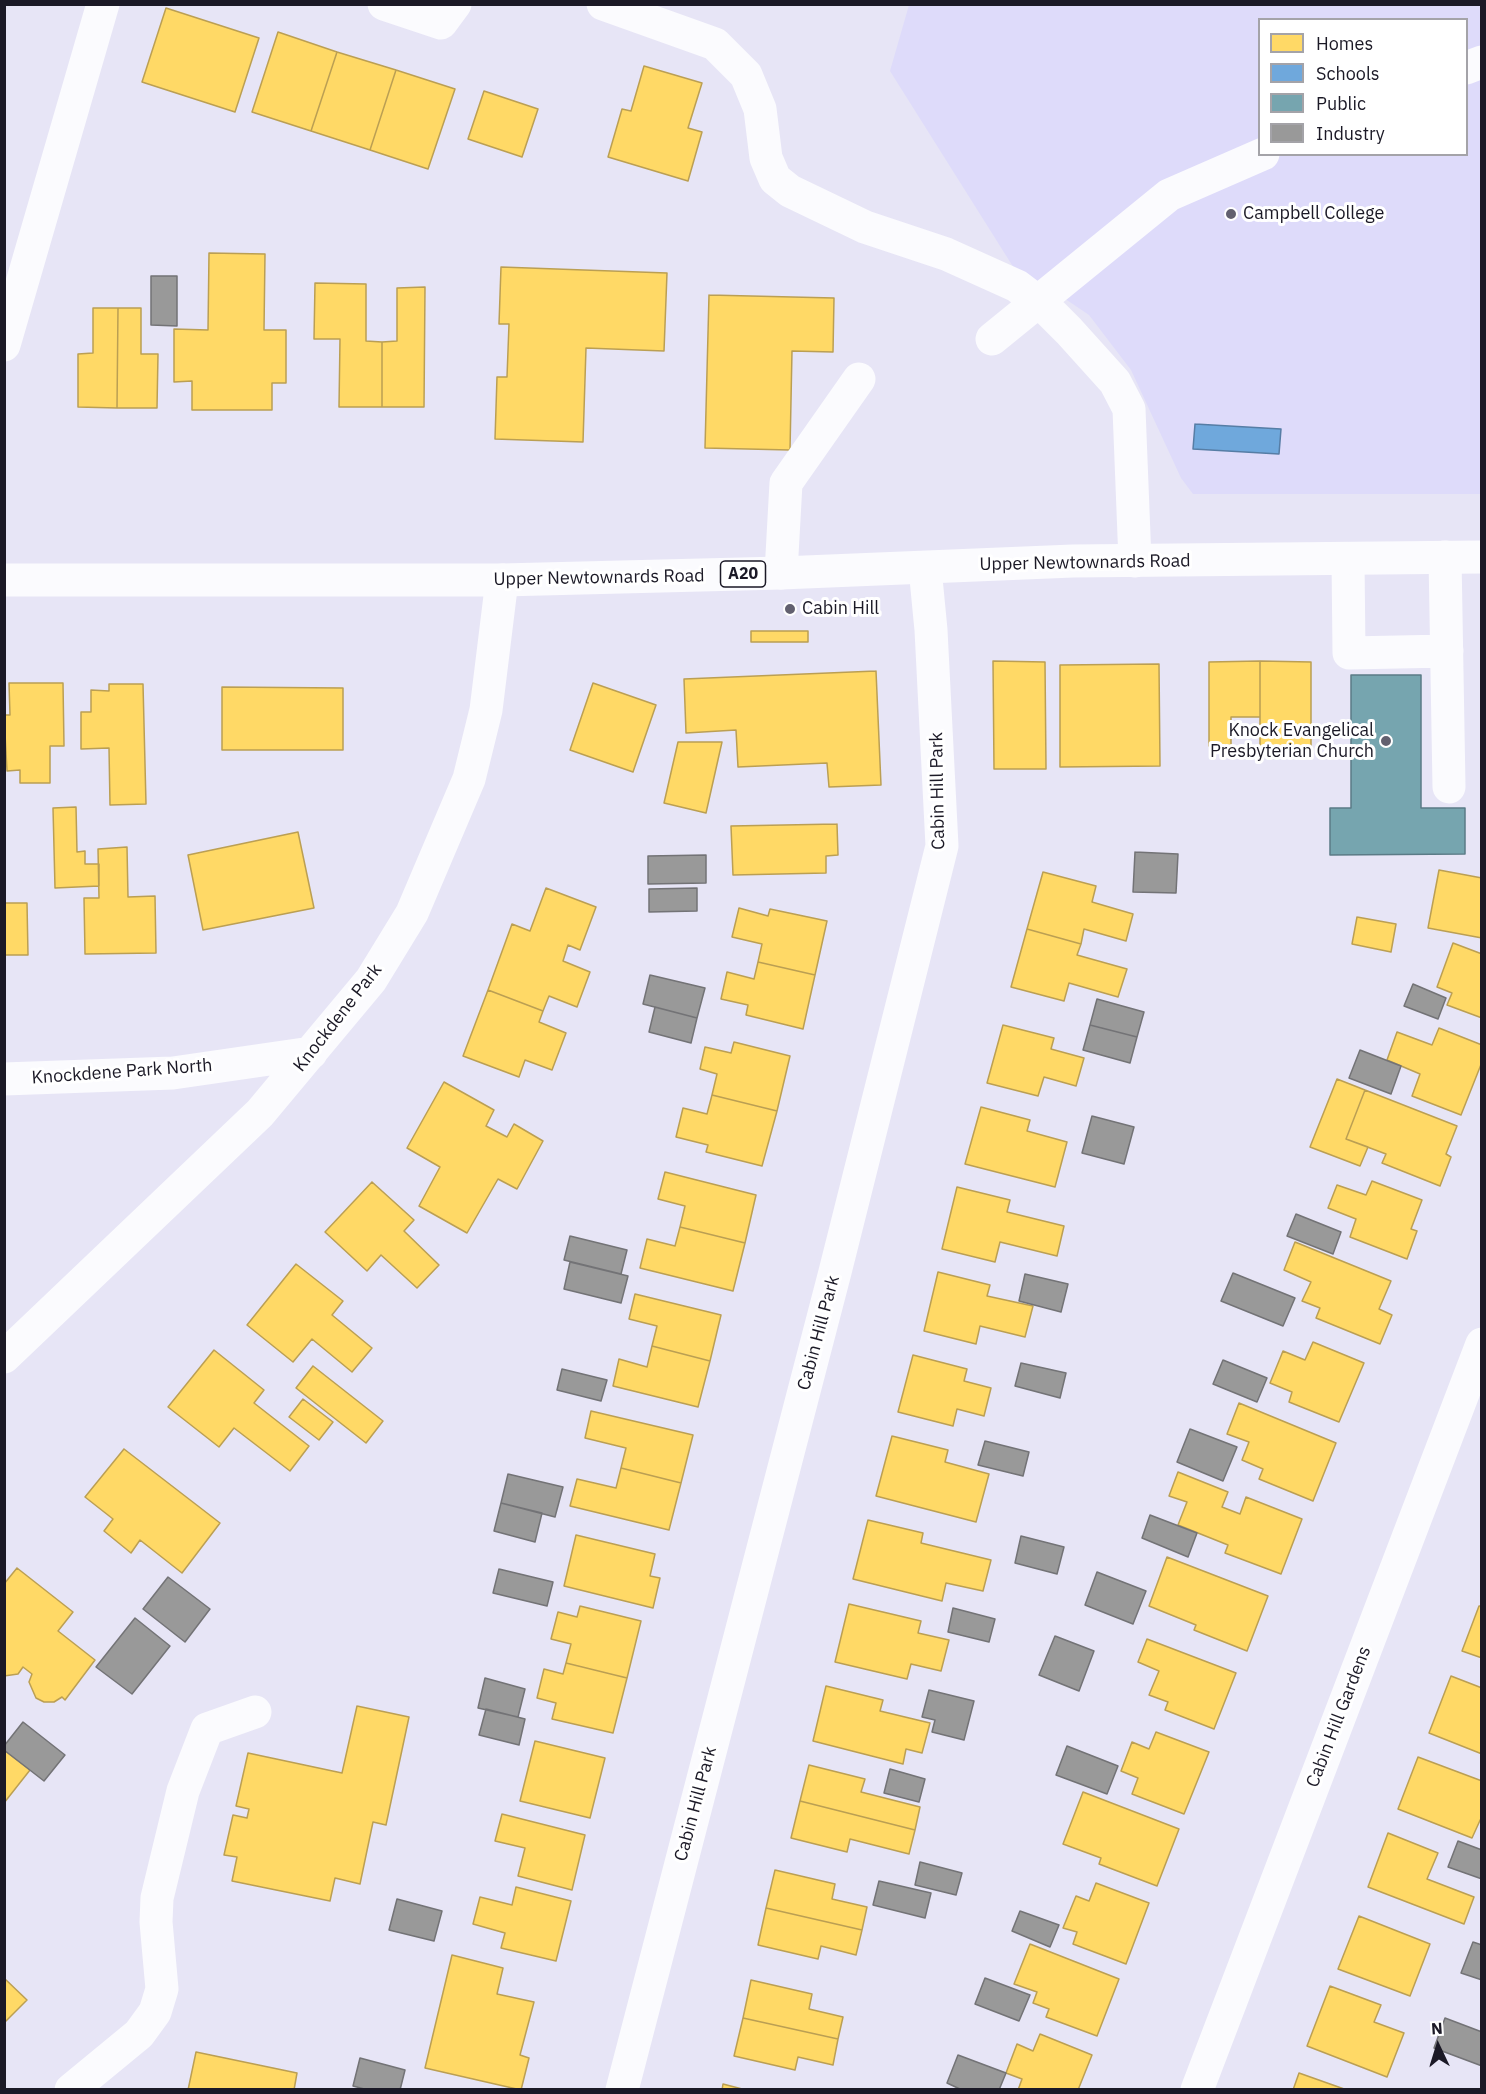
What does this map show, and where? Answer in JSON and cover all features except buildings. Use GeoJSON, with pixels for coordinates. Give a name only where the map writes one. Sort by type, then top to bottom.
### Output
{"type":"FeatureCollection","features":[{"type":"Feature","properties":{"kind":"main road"},"geometry":{"type":"LineString","coordinates":[[4,345],[103,4]]}},
{"type":"Feature","properties":{"kind":"main road"},"geometry":{"type":"LineString","coordinates":[[384,4],[441,23],[455,4]]}},
{"type":"Feature","properties":{"kind":"main road"},"geometry":{"type":"LineString","coordinates":[[603,4],[715,44],[746,75],[760,109],[766,158],[775,178],[790,191],[865,227],[946,254],[1017,286],[1069,331],[1116,382],[1129,410],[1135,561]]}},
{"type":"Feature","properties":{"kind":"main road"},"geometry":{"type":"LineString","coordinates":[[1468,68],[1482,62]]}},
{"type":"Feature","properties":{"kind":"main road"},"geometry":{"type":"LineString","coordinates":[[993,339],[1169,195],[1258,156]]}},
{"type":"Feature","properties":{"kind":"main road"},"geometry":{"type":"LineString","coordinates":[[781,573],[786,483],[859,379]]}},
{"type":"Feature","properties":{"kind":"main road"},"geometry":{"type":"LineString","coordinates":[[1446,557],[1449,787]]}},
{"type":"Feature","properties":{"kind":"main road","name":"Upper Newtownards Road"},"geometry":{"type":"LineString","coordinates":[[4,580],[502,580],[1135,561],[1482,557]]}},
{"type":"Feature","properties":{"kind":"main road"},"geometry":{"type":"LineString","coordinates":[[1348,559],[1349,653],[1448,651]]}},
{"type":"Feature","properties":{"kind":"main road","name":"Cabin Hill Park"},"geometry":{"type":"LineString","coordinates":[[622,2090],[832,1284],[942,846],[931,630],[925,568]]}},
{"type":"Feature","properties":{"kind":"main road","name":"Knockdene Park"},"geometry":{"type":"LineString","coordinates":[[4,1357],[260,1113],[371,980],[412,913],[469,779],[486,710],[502,580]]}},
{"type":"Feature","properties":{"kind":"main road","name":"Knockdene Park North"},"geometry":{"type":"LineString","coordinates":[[4,1079],[173,1073],[311,1053]]}},
{"type":"Feature","properties":{"kind":"main road","name":"Cabin Hill Gardens"},"geometry":{"type":"LineString","coordinates":[[1197,2090],[1482,1344]]}},
{"type":"Feature","properties":{"kind":"main road"},"geometry":{"type":"LineString","coordinates":[[71,2090],[139,2034],[155,2012],[162,1989],[156,1922],[157,1899],[183,1791],[207,1729],[255,1712]]}},
{"type":"Feature","properties":{"kind":"shaded area","name":"Campbell College"},"geometry":{"type":"Polygon","coordinates":[[[909,5],[1481,5],[1481,494],[1193,494],[1181,478],[1131,370],[1089,315],[1052,290],[1017,273],[890,71],[909,5]]]}},
{"type":"Feature","properties":{"kind":"place","name":"Campbell College"},"geometry":{"type":"Point","coordinates":[1231,214]}},
{"type":"Feature","properties":{"kind":"place","name":"Cabin Hill"},"geometry":{"type":"Point","coordinates":[790,609]}},
{"type":"Feature","properties":{"kind":"place","name":"Knock Evangelical Presbyterian Church"},"geometry":{"type":"Point","coordinates":[1386,741]}}]}
